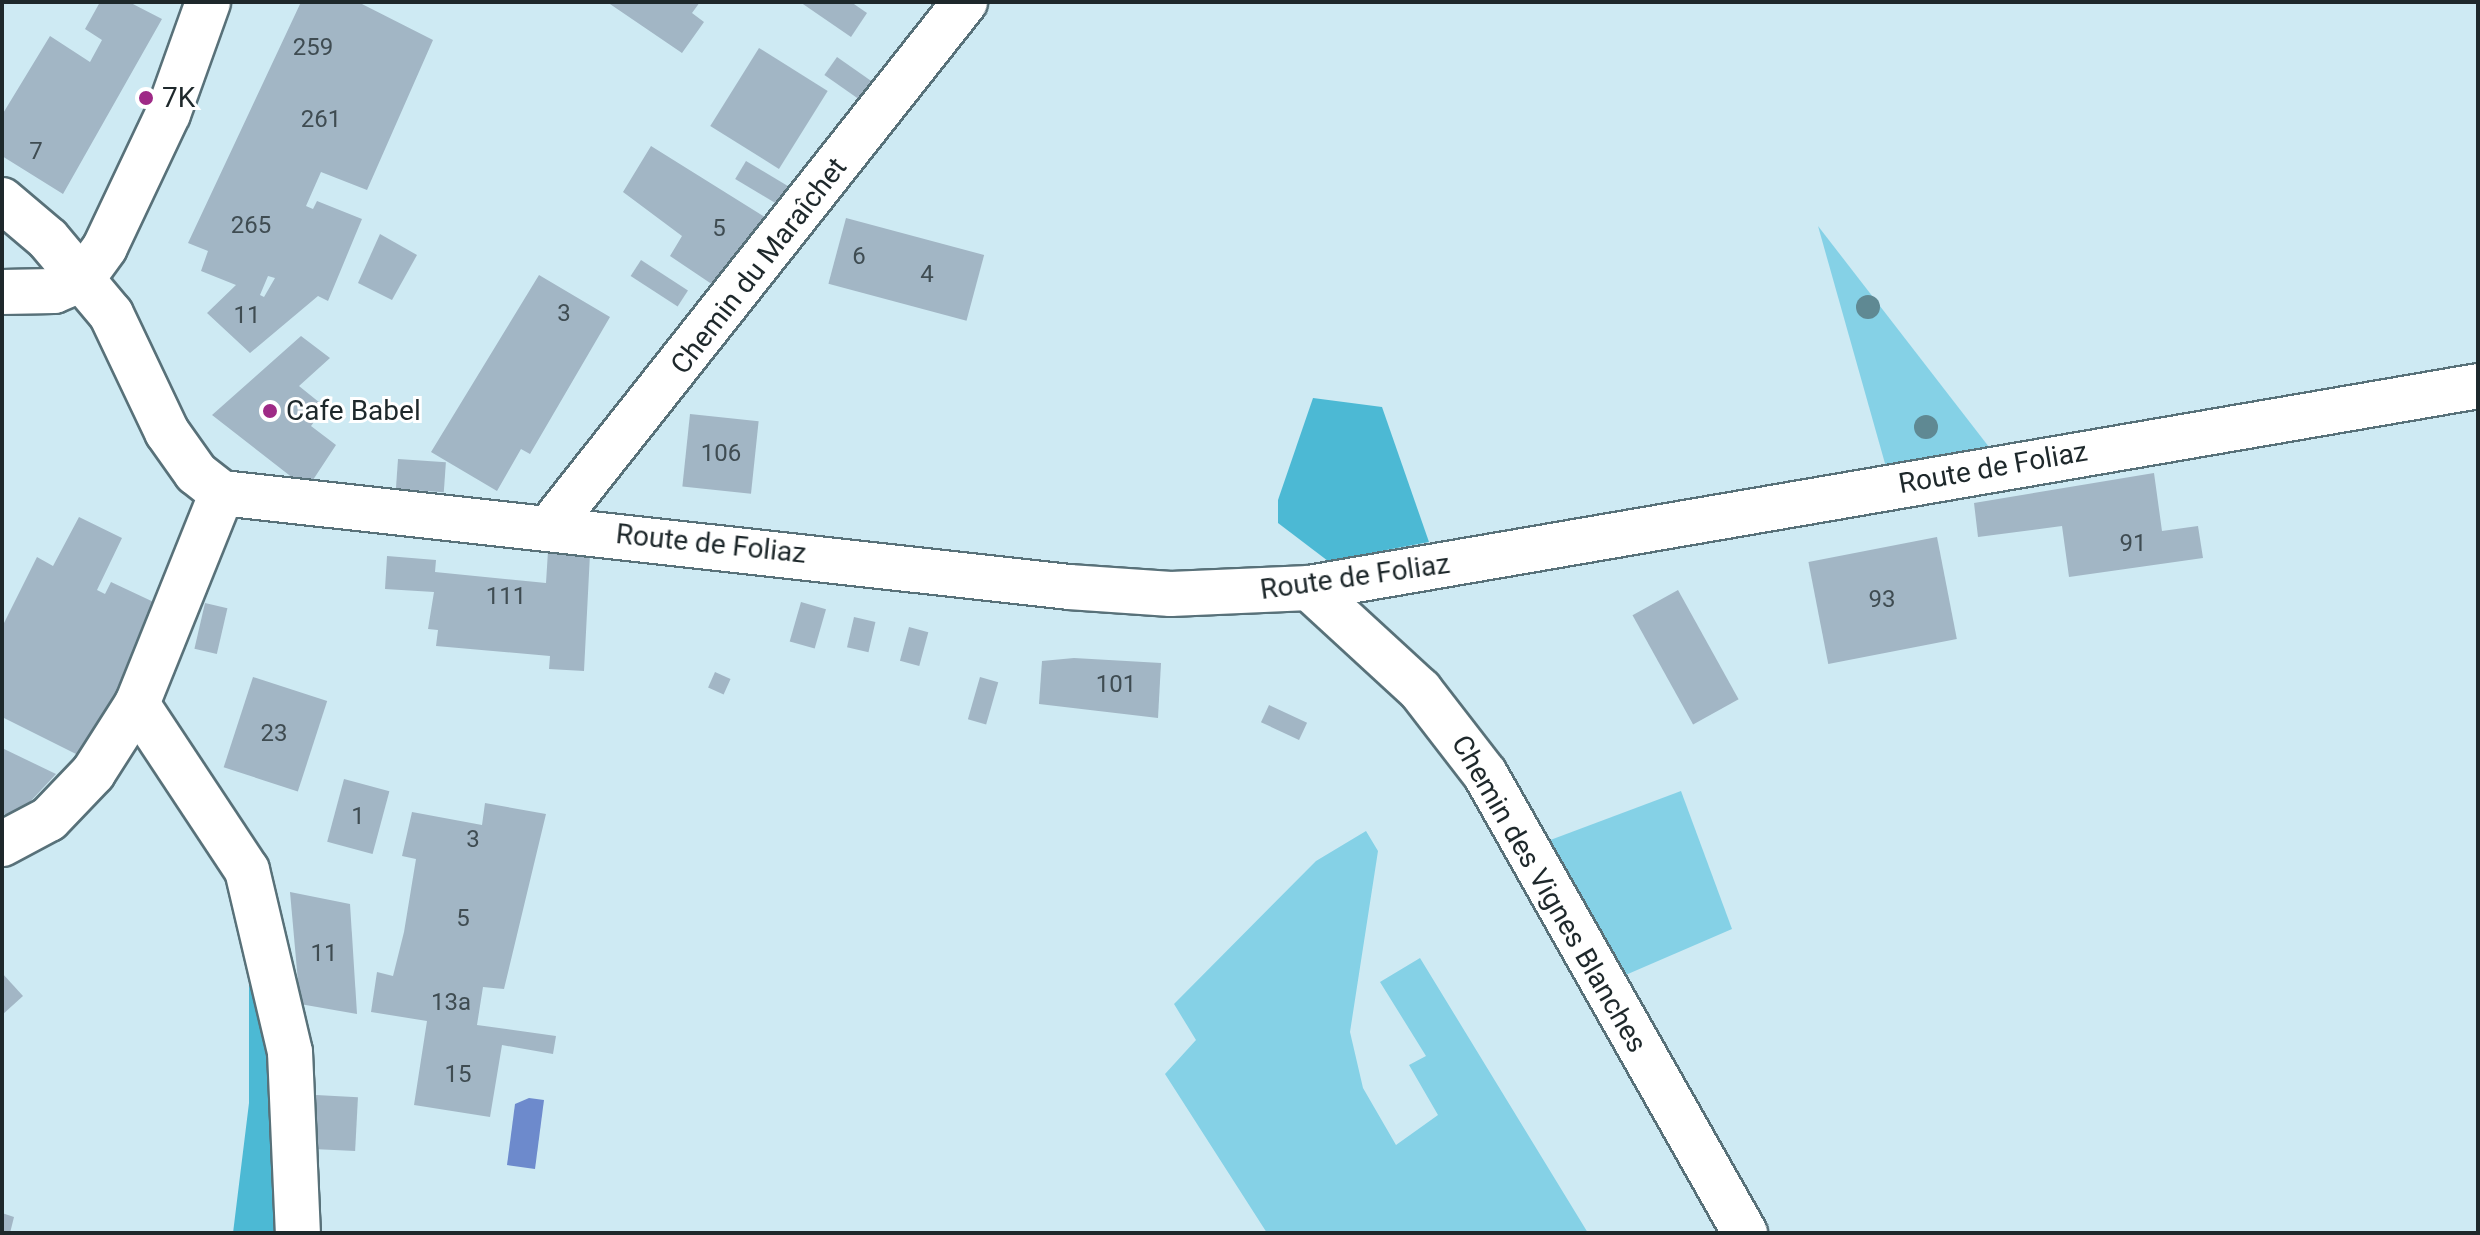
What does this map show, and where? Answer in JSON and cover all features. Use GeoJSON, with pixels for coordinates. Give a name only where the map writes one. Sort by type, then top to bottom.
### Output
{"type":"FeatureCollection","features":[{"type":"Feature","properties":{"kind":"street"},"geometry":{"type":"LineString","coordinates":[[2,292],[54,291],[82,279],[105,247],[168,114],[208,2]]}},
{"type":"Feature","properties":{"kind":"street","name":"Chemin du Maraîchet"},"geometry":{"type":"LineString","coordinates":[[549,528],[965,2]]}},
{"type":"Feature","properties":{"kind":"street"},"geometry":{"type":"LineString","coordinates":[[2,200],[82,279],[129,343],[181,454],[222,493],[137,704],[77,793],[2,844]]}},
{"type":"Feature","properties":{"kind":"street","name":"Route de Foliaz"},"geometry":{"type":"LineString","coordinates":[[222,493],[1069,587],[1171,594],[1309,588],[2478,386]]}},
{"type":"Feature","properties":{"kind":"street","name":"Chemin des Vignes Blanches"},"geometry":{"type":"LineString","coordinates":[[1309,588],[1420,690],[1485,774],[1745,1233]]}},
{"type":"Feature","properties":{"kind":"street"},"geometry":{"type":"LineString","coordinates":[[137,704],[247,870],[290,1052],[298,1233]]}},
{"type":"Feature","properties":{"kind":"shaded area"},"geometry":{"type":"Polygon","coordinates":[[[1818,226],[1989,447],[1886,467],[1818,226]]]}},
{"type":"Feature","properties":{"kind":"shaded area"},"geometry":{"type":"Polygon","coordinates":[[[1313,398],[1382,407],[1429,542],[1328,561],[1278,523],[1278,500],[1313,398]]]}},
{"type":"Feature","properties":{"kind":"shaded area"},"geometry":{"type":"Polygon","coordinates":[[[1681,791],[1732,929],[1614,980],[1537,845],[1681,791]]]}},
{"type":"Feature","properties":{"kind":"shaded area"},"geometry":{"type":"Polygon","coordinates":[[[1366,831],[1378,851],[1350,1032],[1363,1088],[1396,1145],[1438,1115],[1409,1065],[1426,1056],[1380,982],[1420,958],[1588,1233],[1267,1233],[1165,1074],[1196,1040],[1174,1004],[1316,861],[1366,831]]]}},
{"type":"Feature","properties":{"kind":"shaded area"},"geometry":{"type":"Polygon","coordinates":[[[262,978],[289,1233],[233,1233],[249,1103],[249,983],[262,978]]]}},
{"type":"Feature","properties":{"kind":"shaded area"},"geometry":{"type":"Polygon","coordinates":[[[529,1098],[544,1100],[535,1169],[507,1165],[515,1104],[529,1098]]]}},
{"type":"Feature","properties":{"kind":"building"},"geometry":{"type":"Polygon","coordinates":[[[100,2],[129,2],[162,19],[63,194],[2,156],[2,115],[50,36],[90,62],[102,40],[85,29],[100,2]]]}},
{"type":"Feature","properties":{"kind":"building"},"geometry":{"type":"Polygon","coordinates":[[[301,2],[358,2],[433,40],[367,190],[321,172],[306,206],[313,209],[317,201],[362,219],[328,301],[318,296],[250,353],[207,313],[236,285],[201,271],[208,251],[188,243],[301,2]],[[268,276],[260,295],[264,297],[275,278],[268,276]]]}},
{"type":"Feature","properties":{"kind":"building"},"geometry":{"type":"Polygon","coordinates":[[[607,2],[700,2],[692,13],[704,22],[682,53],[607,2]]]}},
{"type":"Feature","properties":{"kind":"building"},"geometry":{"type":"Polygon","coordinates":[[[800,2],[851,2],[867,13],[851,37],[800,2]]]}},
{"type":"Feature","properties":{"kind":"building"},"geometry":{"type":"Polygon","coordinates":[[[759,48],[828,91],[779,169],[710,126],[759,48]]]}},
{"type":"Feature","properties":{"kind":"building"},"geometry":{"type":"Polygon","coordinates":[[[837,57],[873,82],[860,100],[824,75],[837,57]]]}},
{"type":"Feature","properties":{"kind":"building"},"geometry":{"type":"Polygon","coordinates":[[[651,146],[773,222],[725,293],[670,256],[682,236],[623,192],[651,146]]]}},
{"type":"Feature","properties":{"kind":"building"},"geometry":{"type":"Polygon","coordinates":[[[746,161],[796,191],[785,209],[735,179],[746,161]]]}},
{"type":"Feature","properties":{"kind":"building"},"geometry":{"type":"Polygon","coordinates":[[[846,218],[984,255],[967,321],[828,284],[846,218]]]}},
{"type":"Feature","properties":{"kind":"building"},"geometry":{"type":"Polygon","coordinates":[[[380,234],[417,255],[392,300],[358,283],[380,234]]]}},
{"type":"Feature","properties":{"kind":"building"},"geometry":{"type":"Polygon","coordinates":[[[641,260],[688,290],[678,306],[631,276],[641,260]]]}},
{"type":"Feature","properties":{"kind":"building"},"geometry":{"type":"Polygon","coordinates":[[[539,275],[610,317],[530,454],[521,449],[497,491],[431,452],[539,275]]]}},
{"type":"Feature","properties":{"kind":"building","name":"Cafe Babel"},"geometry":{"type":"Polygon","coordinates":[[[301,336],[330,358],[299,386],[325,407],[311,426],[336,445],[307,489],[212,415],[301,336]]]}},
{"type":"Feature","properties":{"kind":"building"},"geometry":{"type":"Polygon","coordinates":[[[690,414],[759,421],[751,494],[682,487],[690,414]]]}},
{"type":"Feature","properties":{"kind":"building"},"geometry":{"type":"Polygon","coordinates":[[[398,459],[446,462],[444,492],[396,489],[398,459]]]}},
{"type":"Feature","properties":{"kind":"building"},"geometry":{"type":"Polygon","coordinates":[[[2154,473],[2162,531],[2198,526],[2203,558],[2069,577],[2062,526],[1978,537],[1974,503],[2154,473]]]}},
{"type":"Feature","properties":{"kind":"building"},"geometry":{"type":"Polygon","coordinates":[[[79,517],[122,538],[97,590],[105,594],[111,582],[160,605],[84,758],[2,717],[2,627],[37,557],[53,566],[79,517]]]}},
{"type":"Feature","properties":{"kind":"building"},"geometry":{"type":"Polygon","coordinates":[[[1937,537],[1957,639],[1828,664],[1808,562],[1937,537]]]}},
{"type":"Feature","properties":{"kind":"building"},"geometry":{"type":"Polygon","coordinates":[[[548,551],[590,554],[584,671],[549,669],[550,656],[436,646],[438,630],[428,629],[434,592],[385,589],[387,556],[436,560],[435,572],[546,583],[548,551]]]}},
{"type":"Feature","properties":{"kind":"building"},"geometry":{"type":"Polygon","coordinates":[[[1678,590],[1739,699],[1693,725],[1633,615],[1678,590]]]}},
{"type":"Feature","properties":{"kind":"building"},"geometry":{"type":"Polygon","coordinates":[[[801,602],[826,609],[815,649],[790,641],[801,602]]]}},
{"type":"Feature","properties":{"kind":"building"},"geometry":{"type":"Polygon","coordinates":[[[205,603],[227,608],[217,654],[194,649],[205,603]]]}},
{"type":"Feature","properties":{"kind":"building"},"geometry":{"type":"Polygon","coordinates":[[[854,617],[875,622],[868,652],[847,647],[854,617]]]}},
{"type":"Feature","properties":{"kind":"building"},"geometry":{"type":"Polygon","coordinates":[[[909,627],[928,632],[919,666],[900,661],[909,627]]]}},
{"type":"Feature","properties":{"kind":"building"},"geometry":{"type":"Polygon","coordinates":[[[1074,658],[1161,663],[1158,718],[1039,704],[1042,661],[1074,658]]]}},
{"type":"Feature","properties":{"kind":"building"},"geometry":{"type":"Polygon","coordinates":[[[715,672],[731,679],[724,694],[708,688],[715,672]]]}},
{"type":"Feature","properties":{"kind":"building"},"geometry":{"type":"Polygon","coordinates":[[[253,677],[327,701],[298,791],[224,767],[253,677]]]}},
{"type":"Feature","properties":{"kind":"building"},"geometry":{"type":"Polygon","coordinates":[[[980,677],[998,682],[986,725],[968,719],[980,677]]]}},
{"type":"Feature","properties":{"kind":"building"},"geometry":{"type":"Polygon","coordinates":[[[1269,705],[1307,723],[1299,740],[1261,722],[1269,705]]]}},
{"type":"Feature","properties":{"kind":"building"},"geometry":{"type":"Polygon","coordinates":[[[2,748],[56,774],[15,818],[2,813],[2,748]]]}},
{"type":"Feature","properties":{"kind":"building"},"geometry":{"type":"Polygon","coordinates":[[[344,779],[389,791],[373,854],[327,842],[344,779]]]}},
{"type":"Feature","properties":{"kind":"building"},"geometry":{"type":"Polygon","coordinates":[[[485,803],[546,814],[504,989],[483,987],[477,1025],[556,1036],[553,1054],[502,1045],[490,1117],[414,1105],[427,1021],[371,1012],[377,972],[393,976],[404,932],[416,859],[402,856],[412,812],[482,825],[485,803]]]}},
{"type":"Feature","properties":{"kind":"building"},"geometry":{"type":"Polygon","coordinates":[[[290,892],[350,904],[357,1014],[300,1004],[290,892]]]}},
{"type":"Feature","properties":{"kind":"building"},"geometry":{"type":"Polygon","coordinates":[[[2,973],[23,996],[2,1015],[2,973]]]}},
{"type":"Feature","properties":{"kind":"building"},"geometry":{"type":"Polygon","coordinates":[[[316,1095],[358,1097],[355,1151],[313,1149],[316,1095]]]}},
{"type":"Feature","properties":{"kind":"building"},"geometry":{"type":"Polygon","coordinates":[[[2,1213],[14,1217],[10,1233],[2,1233],[2,1213]]]}},
{"type":"Feature","properties":{"kind":"place","name":"7K"},"geometry":{"type":"Point","coordinates":[146,98]}},
{"type":"Feature","properties":{"kind":"place","name":"Cafe Babel"},"geometry":{"type":"Point","coordinates":[270,411]}}]}
